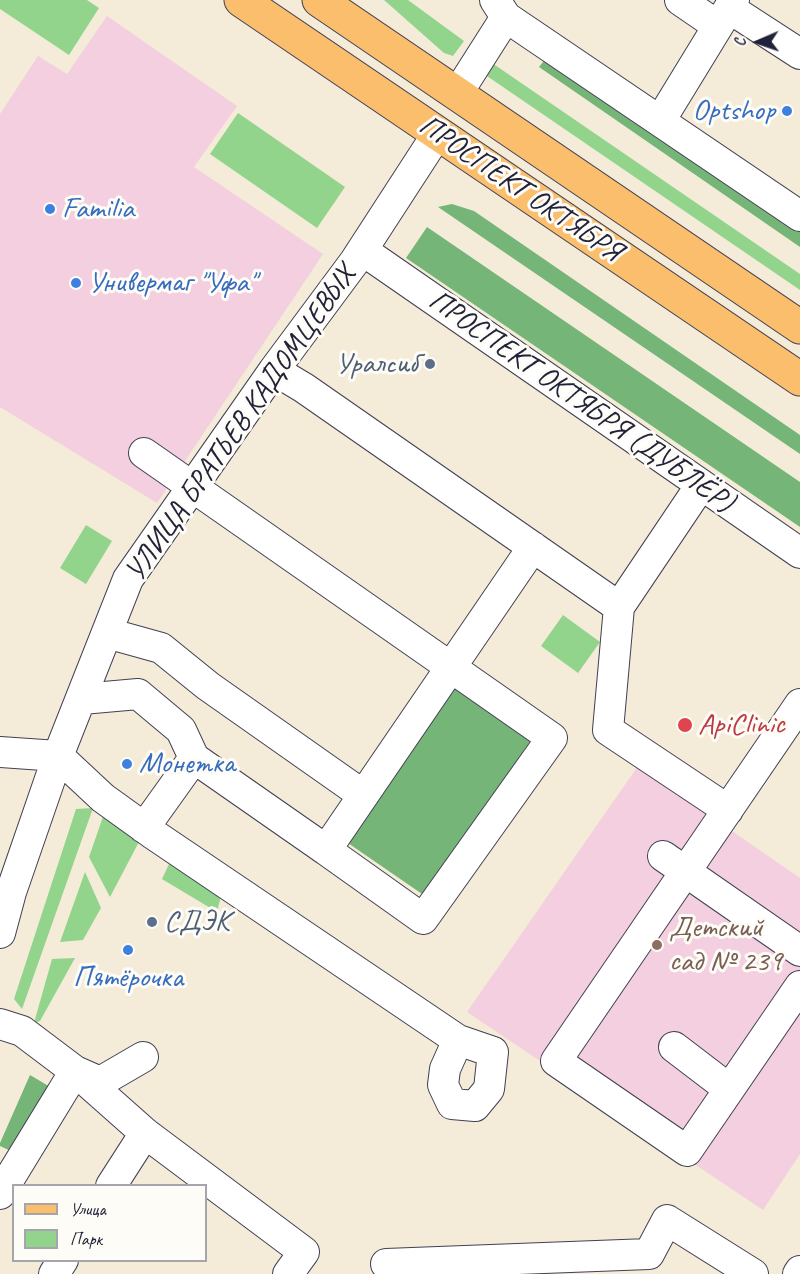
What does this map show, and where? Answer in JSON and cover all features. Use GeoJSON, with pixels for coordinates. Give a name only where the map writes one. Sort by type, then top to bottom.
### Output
{"type":"FeatureCollection","features":[{"type":"Feature","properties":{"kind":"main road","name":"ПРОСПЕКТ ОКТЯБРЯ"},"geometry":{"type":"LineString","coordinates":[[241,0],[800,379]]}},
{"type":"Feature","properties":{"kind":"main road","name":"ПРОСПЕКТ ОКТЯБРЯ"},"geometry":{"type":"LineString","coordinates":[[319,0],[800,327]]}},
{"type":"Feature","properties":{"kind":"street"},"geometry":{"type":"LineString","coordinates":[[680,0],[727,11],[800,54]]}},
{"type":"Feature","properties":{"kind":"street"},"geometry":{"type":"LineString","coordinates":[[457,94],[500,9],[660,122],[800,216]]}},
{"type":"Feature","properties":{"kind":"street"},"geometry":{"type":"LineString","coordinates":[[660,122],[727,11]]}},
{"type":"Feature","properties":{"kind":"street","name":"УЛИЦА БРАТЬЕВ КАДОМЦЕВЫХ"},"geometry":{"type":"LineString","coordinates":[[0,933],[5,891],[129,579],[274,370],[362,250],[438,133]]}},
{"type":"Feature","properties":{"kind":"street","name":"ПРОСПЕКТ ОКТЯБРЯ (ДУБЛЁР)"},"geometry":{"type":"LineString","coordinates":[[362,250],[800,553]]}},
{"type":"Feature","properties":{"kind":"street"},"geometry":{"type":"LineString","coordinates":[[274,370],[619,607]]}},
{"type":"Feature","properties":{"kind":"street"},"geometry":{"type":"LineString","coordinates":[[82,699],[138,694],[181,730],[194,758],[423,919],[552,738],[144,453]]}},
{"type":"Feature","properties":{"kind":"street"},"geometry":{"type":"LineString","coordinates":[[701,485],[619,607],[608,730],[728,810]]}},
{"type":"Feature","properties":{"kind":"street"},"geometry":{"type":"LineString","coordinates":[[326,850],[533,547]]}},
{"type":"Feature","properties":{"kind":"street"},"geometry":{"type":"LineString","coordinates":[[107,633],[161,648],[207,687],[363,795]]}},
{"type":"Feature","properties":{"kind":"street"},"geometry":{"type":"LineString","coordinates":[[181,730],[207,687]]}},
{"type":"Feature","properties":{"kind":"street"},"geometry":{"type":"LineString","coordinates":[[796,718],[728,810],[674,864],[556,1061],[687,1151],[800,986]]}},
{"type":"Feature","properties":{"kind":"street"},"geometry":{"type":"LineString","coordinates":[[0,752],[58,756],[103,798],[144,828],[458,1040]]}},
{"type":"Feature","properties":{"kind":"street"},"geometry":{"type":"LineString","coordinates":[[144,828],[194,758]]}},
{"type":"Feature","properties":{"kind":"street"},"geometry":{"type":"LineString","coordinates":[[674,864],[800,951]]}},
{"type":"Feature","properties":{"kind":"street"},"geometry":{"type":"LineString","coordinates":[[0,1024],[22,1031],[75,1071],[145,1134],[304,1252],[288,1274]]}},
{"type":"Feature","properties":{"kind":"street"},"geometry":{"type":"LineString","coordinates":[[674,1047],[729,1089]]}},
{"type":"Feature","properties":{"kind":"street"},"geometry":{"type":"LineString","coordinates":[[75,1071],[100,1082],[143,1057]]}},
{"type":"Feature","properties":{"kind":"street"},"geometry":{"type":"LineString","coordinates":[[0,1194],[75,1071]]}},
{"type":"Feature","properties":{"kind":"street"},"geometry":{"type":"LineString","coordinates":[[112,1184],[145,1134]]}},
{"type":"Feature","properties":{"kind":"street"},"geometry":{"type":"LineString","coordinates":[[386,1264],[649,1254],[667,1220],[753,1274]]}},
{"type":"Feature","properties":{"kind":"shaded area"},"geometry":{"type":"Polygon","coordinates":[[[107,16],[237,106],[194,167],[323,254],[157,503],[0,407],[0,114],[38,56],[67,74],[107,16]]]}},
{"type":"Feature","properties":{"kind":"shaded area","name":"Детский сад № 239"},"geometry":{"type":"Polygon","coordinates":[[[638,766],[800,878],[800,1154],[763,1210],[467,1012],[638,766]]]}},
{"type":"Feature","properties":{"kind":"green space"},"geometry":{"type":"Polygon","coordinates":[[[0,0],[87,0],[99,8],[69,55],[0,9],[0,0]]]}},
{"type":"Feature","properties":{"kind":"green space"},"geometry":{"type":"Polygon","coordinates":[[[384,0],[408,0],[464,41],[453,56],[444,53],[384,0]]]}},
{"type":"Feature","properties":{"kind":"green space"},"geometry":{"type":"Polygon","coordinates":[[[550,53],[800,224],[800,247],[539,67],[550,53]]]}},
{"type":"Feature","properties":{"kind":"green space"},"geometry":{"type":"Polygon","coordinates":[[[492,63],[800,274],[800,290],[484,74],[492,63]]]}},
{"type":"Feature","properties":{"kind":"green space"},"geometry":{"type":"Polygon","coordinates":[[[238,113],[345,187],[317,228],[210,154],[238,113]]]}},
{"type":"Feature","properties":{"kind":"green space"},"geometry":{"type":"Polygon","coordinates":[[[452,204],[474,211],[800,435],[800,454],[438,207],[452,204]]]}},
{"type":"Feature","properties":{"kind":"green space"},"geometry":{"type":"Polygon","coordinates":[[[427,227],[800,482],[800,527],[406,258],[427,227]]]}},
{"type":"Feature","properties":{"kind":"green space"},"geometry":{"type":"Polygon","coordinates":[[[86,525],[112,541],[86,584],[60,568],[86,525]]]}},
{"type":"Feature","properties":{"kind":"green space"},"geometry":{"type":"Polygon","coordinates":[[[563,615],[600,642],[578,673],[541,646],[563,615]]]}},
{"type":"Feature","properties":{"kind":"green space"},"geometry":{"type":"Polygon","coordinates":[[[450,685],[531,740],[425,896],[345,841],[450,685]]]}},
{"type":"Feature","properties":{"kind":"green space"},"geometry":{"type":"Polygon","coordinates":[[[93,808],[22,1009],[14,999],[76,809],[93,808]]]}},
{"type":"Feature","properties":{"kind":"green space"},"geometry":{"type":"Polygon","coordinates":[[[105,811],[140,840],[110,897],[89,857],[105,811]]]}},
{"type":"Feature","properties":{"kind":"green space"},"geometry":{"type":"Polygon","coordinates":[[[176,863],[221,896],[217,912],[162,879],[169,864],[176,863]]]}},
{"type":"Feature","properties":{"kind":"green space"},"geometry":{"type":"Polygon","coordinates":[[[85,872],[101,908],[83,940],[60,942],[85,872]]]}},
{"type":"Feature","properties":{"kind":"green space"},"geometry":{"type":"Polygon","coordinates":[[[75,958],[40,1021],[34,1023],[52,959],[75,958]]]}},
{"type":"Feature","properties":{"kind":"green space"},"geometry":{"type":"Polygon","coordinates":[[[30,1075],[52,1088],[13,1152],[0,1146],[0,1143],[30,1075]]]}},
{"type":"Feature","properties":{"kind":"place","name":"Optshop"},"geometry":{"type":"Point","coordinates":[787,111]}},
{"type":"Feature","properties":{"kind":"place","name":"Familia"},"geometry":{"type":"Point","coordinates":[50,209]}},
{"type":"Feature","properties":{"kind":"place","name":"Универмаг \"Уфа\""},"geometry":{"type":"Point","coordinates":[76,283]}},
{"type":"Feature","properties":{"kind":"place","name":"Уралсиб"},"geometry":{"type":"Point","coordinates":[430,364]}},
{"type":"Feature","properties":{"kind":"place","name":"ApiClinic"},"geometry":{"type":"Point","coordinates":[685,725]}},
{"type":"Feature","properties":{"kind":"place","name":"Монетка"},"geometry":{"type":"Point","coordinates":[127,764]}},
{"type":"Feature","properties":{"kind":"place","name":"СДЭК"},"geometry":{"type":"Point","coordinates":[152,922]}},
{"type":"Feature","properties":{"kind":"place","name":"Детский сад № 239"},"geometry":{"type":"Point","coordinates":[657,945]}},
{"type":"Feature","properties":{"kind":"place","name":"Пятёрочка"},"geometry":{"type":"Point","coordinates":[128,950]}}]}
